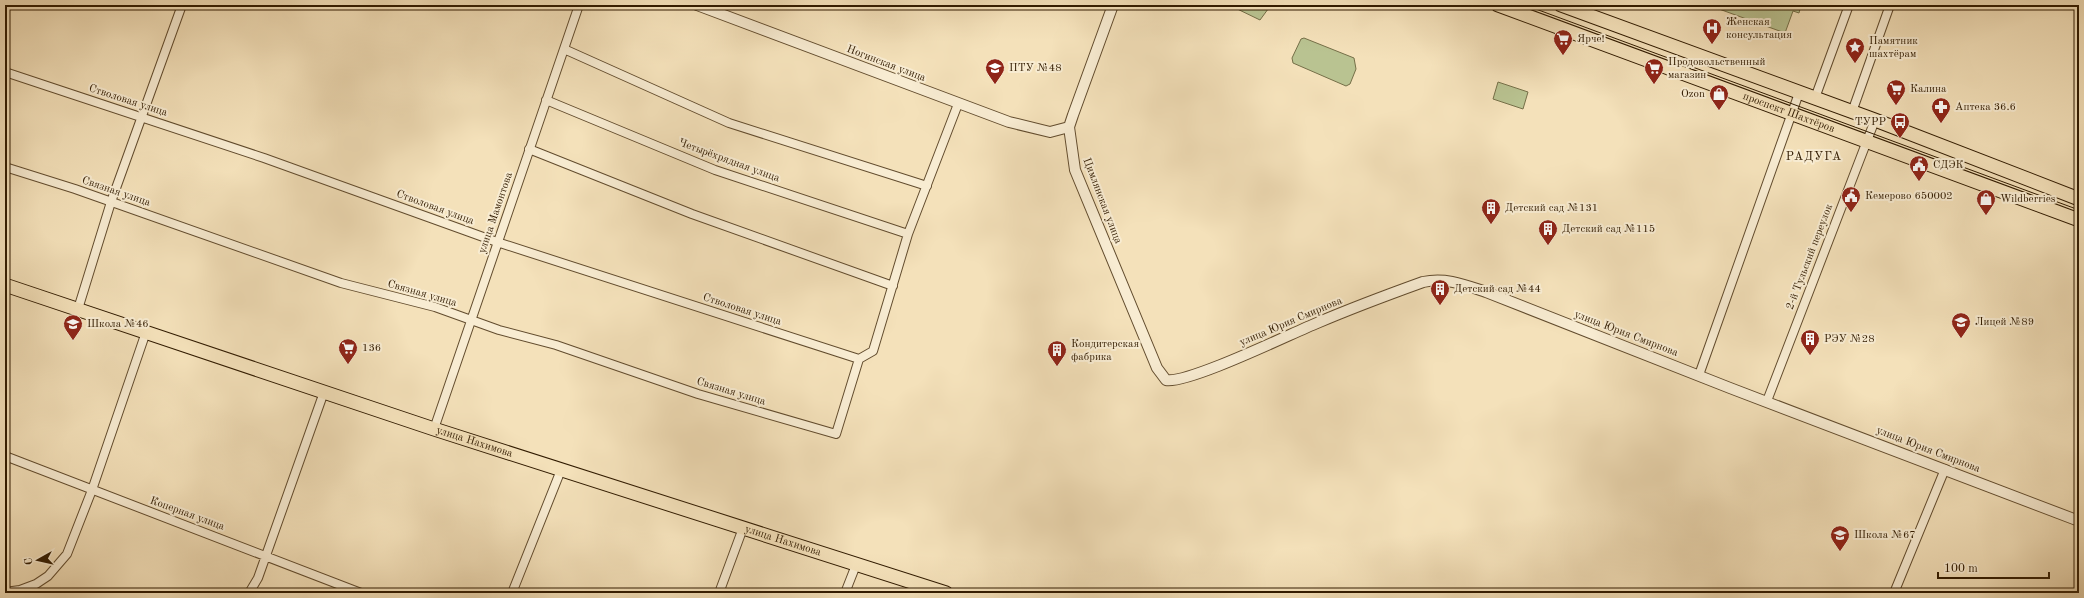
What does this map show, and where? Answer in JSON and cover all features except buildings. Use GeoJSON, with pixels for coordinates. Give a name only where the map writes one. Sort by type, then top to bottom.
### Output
{"type":"FeatureCollection","features":[{"type":"Feature","properties":{"kind":"main road","name":"проспект Шахтёров"},"geometry":{"type":"LineString","coordinates":[[1498,5],[2079,220]]}},
{"type":"Feature","properties":{"kind":"main road","name":"проспект Шахтёров"},"geometry":{"type":"LineString","coordinates":[[1561,5],[1875,120],[2079,199]]}},
{"type":"Feature","properties":{"kind":"main road","name":"улица Нахимова"},"geometry":{"type":"LineString","coordinates":[[5,285],[434,429],[946,593]]}},
{"type":"Feature","properties":{"kind":"street"},"geometry":{"type":"LineString","coordinates":[[78,309],[111,202],[182,5]]}},
{"type":"Feature","properties":{"kind":"street","name":"улица Мамонтова"},"geometry":{"type":"LineString","coordinates":[[434,429],[579,5]]}},
{"type":"Feature","properties":{"kind":"street","name":"Ногинская улица"},"geometry":{"type":"LineString","coordinates":[[697,5],[1009,122],[1040,131],[1050,132],[1069,127]]}},
{"type":"Feature","properties":{"kind":"street","name":"Цимлянская улица"},"geometry":{"type":"LineString","coordinates":[[1113,5],[1069,127],[1072,154],[1081,187],[1157,368],[1163,378]]}},
{"type":"Feature","properties":{"kind":"street"},"geometry":{"type":"LineString","coordinates":[[1815,98],[1849,5]]}},
{"type":"Feature","properties":{"kind":"street"},"geometry":{"type":"LineString","coordinates":[[1852,112],[1890,5]]}},
{"type":"Feature","properties":{"kind":"street"},"geometry":{"type":"LineString","coordinates":[[564,49],[729,123],[927,186]]}},
{"type":"Feature","properties":{"kind":"street","name":"Стволовая улица"},"geometry":{"type":"LineString","coordinates":[[5,72],[141,116],[497,242],[859,359]]}},
{"type":"Feature","properties":{"kind":"street"},"geometry":{"type":"LineString","coordinates":[[1699,375],[1799,93]]}},
{"type":"Feature","properties":{"kind":"street","name":"Четырёхрядная улица"},"geometry":{"type":"LineString","coordinates":[[546,100],[715,170],[908,234]]}},
{"type":"Feature","properties":{"kind":"street"},"geometry":{"type":"LineString","coordinates":[[859,359],[873,350],[908,234],[958,104]]}},
{"type":"Feature","properties":{"kind":"street","name":"2-й Тульский переулок"},"geometry":{"type":"LineString","coordinates":[[1767,401],[1875,120]]}},
{"type":"Feature","properties":{"kind":"street"},"geometry":{"type":"LineString","coordinates":[[529,149],[692,214],[893,286]]}},
{"type":"Feature","properties":{"kind":"street","name":"Связная улица"},"geometry":{"type":"LineString","coordinates":[[5,167],[111,202],[341,283],[435,307],[471,320],[556,345],[698,394],[836,434],[859,359]]}},
{"type":"Feature","properties":{"kind":"street","name":"улица Юрия Смирнова"},"geometry":{"type":"LineString","coordinates":[[1163,378],[1172,381],[1178,380],[1219,365],[1398,291],[1436,279],[1451,281],[1486,292],[2079,521]]}},
{"type":"Feature","properties":{"kind":"street"},"geometry":{"type":"LineString","coordinates":[[5,592],[20,590],[36,584],[48,576],[67,554],[92,490],[146,332]]}},
{"type":"Feature","properties":{"kind":"street"},"geometry":{"type":"LineString","coordinates":[[249,593],[258,578],[265,554],[324,392]]}},
{"type":"Feature","properties":{"kind":"street","name":"Коперная улица"},"geometry":{"type":"LineString","coordinates":[[5,456],[265,554],[361,593]]}},
{"type":"Feature","properties":{"kind":"street"},"geometry":{"type":"LineString","coordinates":[[1894,593],[1945,469]]}},
{"type":"Feature","properties":{"kind":"street"},"geometry":{"type":"LineString","coordinates":[[512,593],[561,470]]}},
{"type":"Feature","properties":{"kind":"street"},"geometry":{"type":"LineString","coordinates":[[718,593],[743,528]]}},
{"type":"Feature","properties":{"kind":"street"},"geometry":{"type":"LineString","coordinates":[[845,593],[856,565]]}},
{"type":"Feature","properties":{"kind":"green space"},"geometry":{"type":"Polygon","coordinates":[[[1229,5],[1271,5],[1260,20],[1229,5]]]}},
{"type":"Feature","properties":{"kind":"green space"},"geometry":{"type":"Polygon","coordinates":[[[1720,5],[1733,7],[1734,5],[1801,5],[1799,13],[1793,11],[1785,33],[1719,9],[1720,5]]]}},
{"type":"Feature","properties":{"kind":"green space"},"geometry":{"type":"Polygon","coordinates":[[[1304,38],[1354,58],[1356,69],[1350,84],[1346,86],[1293,63],[1292,58],[1301,39],[1304,38]]]}},
{"type":"Feature","properties":{"kind":"green space"},"geometry":{"type":"Polygon","coordinates":[[[1498,82],[1528,92],[1523,109],[1493,99],[1498,82]]]}},
{"type":"Feature","properties":{"kind":"tram line"},"geometry":{"type":"LineString","coordinates":[[1525,5],[2079,210]]}},
{"type":"Feature","properties":{"kind":"place","name":"Женская консультация"},"geometry":{"type":"Point","coordinates":[1712,45]}},
{"type":"Feature","properties":{"kind":"place","name":"Ярче!"},"geometry":{"type":"Point","coordinates":[1563,56]}},
{"type":"Feature","properties":{"kind":"place","name":"Памятник шахтёрам"},"geometry":{"type":"Point","coordinates":[1855,64]}},
{"type":"Feature","properties":{"kind":"place","name":"ПТУ №48"},"geometry":{"type":"Point","coordinates":[995,85]}},
{"type":"Feature","properties":{"kind":"place","name":"Продовольственный магазин"},"geometry":{"type":"Point","coordinates":[1654,85]}},
{"type":"Feature","properties":{"kind":"place","name":"Калина"},"geometry":{"type":"Point","coordinates":[1896,106]}},
{"type":"Feature","properties":{"kind":"place","name":"Ozon"},"geometry":{"type":"Point","coordinates":[1719,111]}},
{"type":"Feature","properties":{"kind":"place","name":"Аптека 36.6"},"geometry":{"type":"Point","coordinates":[1941,124]}},
{"type":"Feature","properties":{"kind":"place","name":"ТУРР"},"geometry":{"type":"Point","coordinates":[1900,139]}},
{"type":"Feature","properties":{"kind":"place","name":"СДЭК"},"geometry":{"type":"Point","coordinates":[1919,182]}},
{"type":"Feature","properties":{"kind":"place","name":"Кемерово 650002"},"geometry":{"type":"Point","coordinates":[1851,213]}},
{"type":"Feature","properties":{"kind":"place","name":"Wildberries"},"geometry":{"type":"Point","coordinates":[1986,216]}},
{"type":"Feature","properties":{"kind":"place","name":"Детский сад №131"},"geometry":{"type":"Point","coordinates":[1491,225]}},
{"type":"Feature","properties":{"kind":"place","name":"Детский сад №115"},"geometry":{"type":"Point","coordinates":[1548,246]}},
{"type":"Feature","properties":{"kind":"place","name":"Детский сад №44"},"geometry":{"type":"Point","coordinates":[1440,306]}},
{"type":"Feature","properties":{"kind":"place","name":"Лицей №89"},"geometry":{"type":"Point","coordinates":[1961,339]}},
{"type":"Feature","properties":{"kind":"place","name":"Школа №46"},"geometry":{"type":"Point","coordinates":[73,341]}},
{"type":"Feature","properties":{"kind":"place","name":"РЭУ №28"},"geometry":{"type":"Point","coordinates":[1810,356]}},
{"type":"Feature","properties":{"kind":"place","name":"136"},"geometry":{"type":"Point","coordinates":[348,365]}},
{"type":"Feature","properties":{"kind":"place","name":"Кондитерская фабрика"},"geometry":{"type":"Point","coordinates":[1057,367]}},
{"type":"Feature","properties":{"kind":"place","name":"Школа №67"},"geometry":{"type":"Point","coordinates":[1840,552]}},
{"type":"Feature","properties":{"kind":"district","name":"РАДУГА"},"geometry":{"type":"Point","coordinates":[1814,157]}}]}
